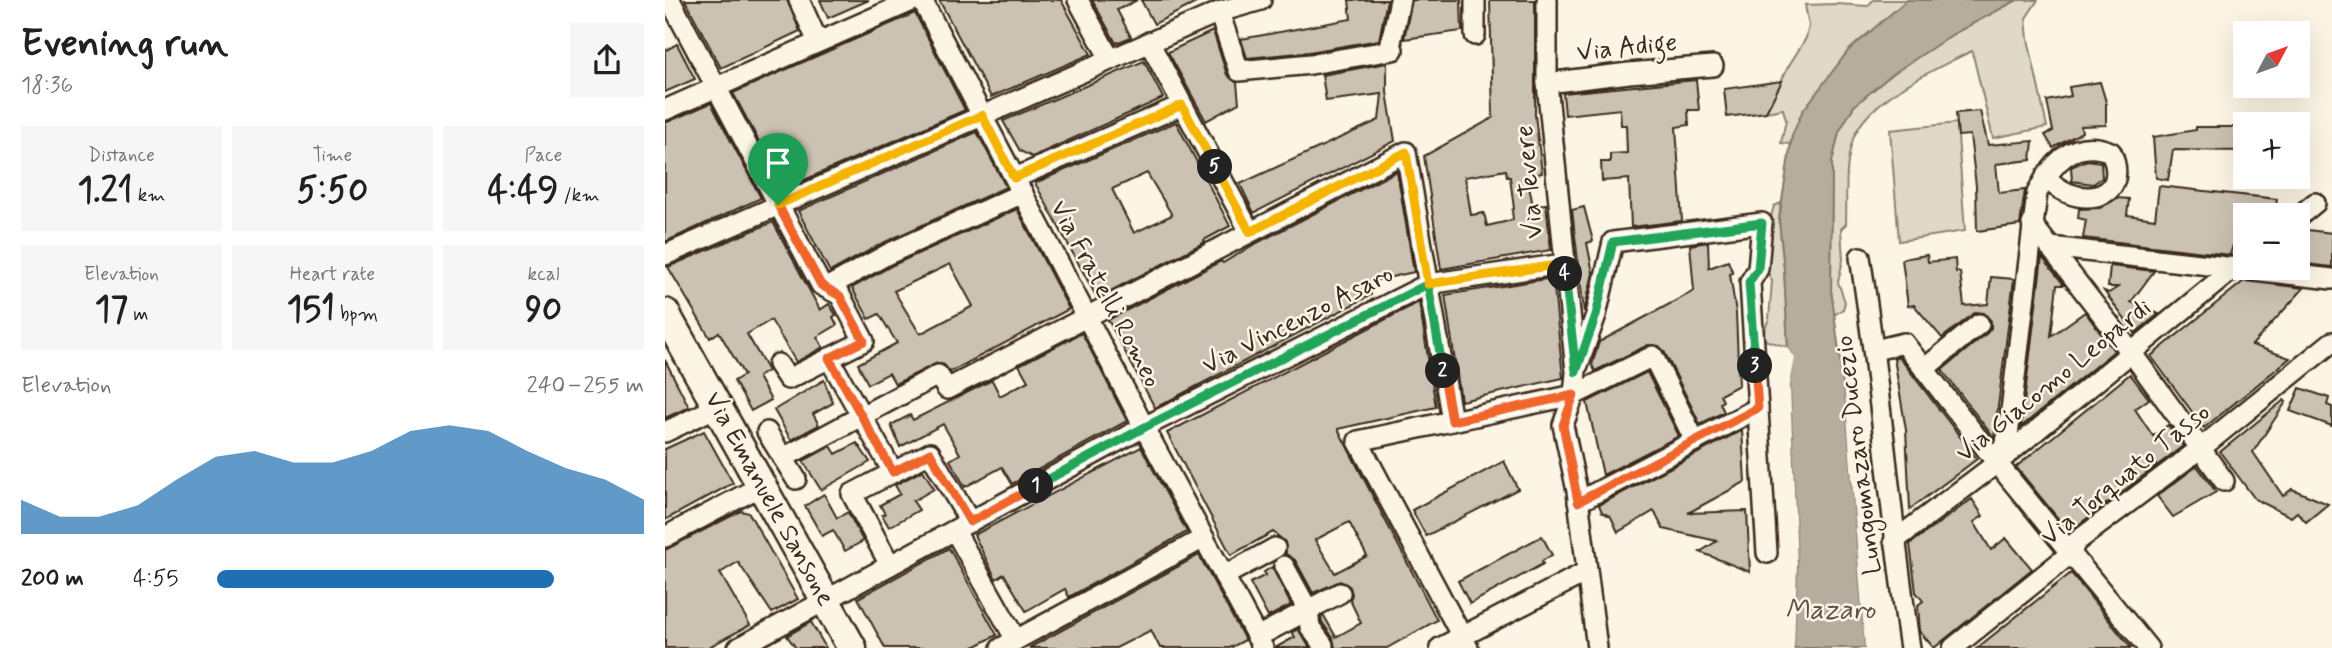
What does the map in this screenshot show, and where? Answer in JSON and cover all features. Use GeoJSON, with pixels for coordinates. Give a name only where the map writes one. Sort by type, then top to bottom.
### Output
{"type":"FeatureCollection","features":[{"type":"Feature","properties":{"kind":"street"},"geometry":{"type":"LineString","coordinates":[[670,0],[821,285],[833,292],[864,341],[787,379],[778,364]]}},
{"type":"Feature","properties":{"kind":"street"},"geometry":{"type":"LineString","coordinates":[[799,0],[818,42]]}},
{"type":"Feature","properties":{"kind":"street"},"geometry":{"type":"LineString","coordinates":[[665,110],[913,0]]}},
{"type":"Feature","properties":{"kind":"street","name":"Via Fratelli Romeo"},"geometry":{"type":"LineString","coordinates":[[922,0],[1260,643]]}},
{"type":"Feature","properties":{"kind":"street"},"geometry":{"type":"LineString","coordinates":[[1078,0],[1110,60]]}},
{"type":"Feature","properties":{"kind":"street"},"geometry":{"type":"LineString","coordinates":[[665,255],[1219,12],[1261,0]]}},
{"type":"Feature","properties":{"kind":"street"},"geometry":{"type":"LineString","coordinates":[[1219,12],[1239,71],[1311,64],[1393,50],[1391,42],[1400,0]]}},
{"type":"Feature","properties":{"kind":"street"},"geometry":{"type":"LineString","coordinates":[[1475,0],[1475,35]]}},
{"type":"Feature","properties":{"kind":"street","name":"Via Tevere"},"geometry":{"type":"LineString","coordinates":[[1547,0],[1547,83],[1563,264],[1576,372],[1574,395],[1563,425],[1578,502],[1597,648]]}},
{"type":"Feature","properties":{"kind":"street"},"geometry":{"type":"LineString","coordinates":[[1149,42],[1250,232]]}},
{"type":"Feature","properties":{"kind":"street","name":"Via Adige"},"geometry":{"type":"LineString","coordinates":[[1547,83],[1713,66]]}},
{"type":"Feature","properties":{"kind":"street"},"geometry":{"type":"LineString","coordinates":[[833,292],[888,254],[1182,105]]}},
{"type":"Feature","properties":{"kind":"street"},"geometry":{"type":"LineString","coordinates":[[783,458],[938,375],[947,389],[1406,152],[1452,421]]}},
{"type":"Feature","properties":{"kind":"street"},"geometry":{"type":"LineString","coordinates":[[1997,463],[2008,436],[2032,224],[2037,193],[2046,176]]}},
{"type":"Feature","properties":{"kind":"street"},"geometry":{"type":"LineString","coordinates":[[2310,207],[2315,203]]}},
{"type":"Feature","properties":{"kind":"street"},"geometry":{"type":"LineString","coordinates":[[1576,372],[1596,315],[1613,242],[1762,223],[1758,269],[1749,282],[1767,553]]}},
{"type":"Feature","properties":{"kind":"street"},"geometry":{"type":"LineString","coordinates":[[2032,224],[2131,352],[2224,481]]}},
{"type":"Feature","properties":{"kind":"street"},"geometry":{"type":"LineString","coordinates":[[2050,247],[2233,262]]}},
{"type":"Feature","properties":{"kind":"street","name":"Lungomazaro Ducezio"},"geometry":{"type":"LineString","coordinates":[[1860,257],[1875,350],[1894,541],[1911,647]]}},
{"type":"Feature","properties":{"kind":"street","name":"Via Vincenzo Asaro"},"geometry":{"type":"LineString","coordinates":[[738,648],[1145,427],[1428,284],[1563,264]]}},
{"type":"Feature","properties":{"kind":"street","name":"Via Giacomo Leopardi"},"geometry":{"type":"LineString","coordinates":[[1894,541],[1997,463],[2233,269]]}},
{"type":"Feature","properties":{"kind":"street"},"geometry":{"type":"LineString","coordinates":[[2310,275],[2332,279]]}},
{"type":"Feature","properties":{"kind":"street","name":"Via Emanuele Sansone"},"geometry":{"type":"LineString","coordinates":[[668,324],[852,648]]}},
{"type":"Feature","properties":{"kind":"street"},"geometry":{"type":"LineString","coordinates":[[1924,369],[1979,324]]}},
{"type":"Feature","properties":{"kind":"street","name":"Via Torquato Tasso"},"geometry":{"type":"LineString","coordinates":[[1953,648],[2070,554],[2075,542],[2200,448],[2332,342]]}},
{"type":"Feature","properties":{"kind":"street"},"geometry":{"type":"LineString","coordinates":[[1875,350],[1904,343],[1997,463],[2148,648]]}},
{"type":"Feature","properties":{"kind":"street"},"geometry":{"type":"LineString","coordinates":[[1465,642],[1358,441],[1574,395],[1653,356],[1695,440]]}},
{"type":"Feature","properties":{"kind":"street"},"geometry":{"type":"LineString","coordinates":[[829,358],[893,472]]}},
{"type":"Feature","properties":{"kind":"street"},"geometry":{"type":"LineString","coordinates":[[665,432],[717,407]]}},
{"type":"Feature","properties":{"kind":"street"},"geometry":{"type":"LineString","coordinates":[[1578,502],[1758,408]]}},
{"type":"Feature","properties":{"kind":"street"},"geometry":{"type":"LineString","coordinates":[[767,432],[796,479]]}},
{"type":"Feature","properties":{"kind":"street"},"geometry":{"type":"LineString","coordinates":[[890,565],[852,494],[930,453],[1009,644],[1204,538]]}},
{"type":"Feature","properties":{"kind":"street"},"geometry":{"type":"LineString","coordinates":[[665,537],[761,486]]}},
{"type":"Feature","properties":{"kind":"street"},"geometry":{"type":"LineString","coordinates":[[1224,576],[1279,557],[1308,610],[1310,627],[1323,645]]}},
{"type":"Feature","properties":{"kind":"street"},"geometry":{"type":"LineString","coordinates":[[1440,648],[1465,642],[1586,572]]}},
{"type":"Feature","properties":{"kind":"street"},"geometry":{"type":"LineString","coordinates":[[1260,643],[1308,610],[1340,593]]}},
{"type":"Feature","properties":{"kind":"shaded area"},"geometry":{"type":"Polygon","coordinates":[[[1873,0],[1907,0],[1848,51],[1792,136],[1791,144],[1781,143],[1786,120],[1783,109],[1766,112],[1806,38],[1809,26],[1805,5],[1868,6],[1873,0]]]}},
{"type":"Feature","properties":{"kind":"shaded area"},"geometry":{"type":"Polygon","coordinates":[[[2017,0],[2038,0],[2026,18],[2047,127],[1993,138],[1972,51],[1905,86],[1873,111],[1861,124],[1850,149],[1846,224],[1841,229],[1843,260],[1838,282],[1845,302],[1843,309],[1834,315],[1831,290],[1832,162],[1839,132],[1854,106],[1891,75],[1953,34],[2017,0]]]}},
{"type":"Feature","properties":{"kind":"shaded area"},"geometry":{"type":"Polygon","coordinates":[[[1957,123],[1965,231],[1899,241],[1890,130],[1957,123]]]}},
{"type":"Feature","properties":{"kind":"shaded area"},"geometry":{"type":"Polygon","coordinates":[[[1781,203],[1779,220],[1788,347],[1764,340],[1763,333],[1769,319],[1772,281],[1767,271],[1770,220],[1774,206],[1781,203]]]}},
{"type":"Feature","properties":{"kind":"water","name":"Mazaro"},"geometry":{"type":"Polygon","coordinates":[[[1907,0],[2017,0],[1953,34],[1891,75],[1854,106],[1839,132],[1832,162],[1831,290],[1846,404],[1865,648],[1794,648],[1797,566],[1790,385],[1794,358],[1788,347],[1779,220],[1792,136],[1802,112],[1848,51],[1907,0]]]}},
{"type":"Feature","properties":{"kind":"pier"},"geometry":{"type":"Polygon","coordinates":[[[1785,345],[1795,358],[1790,385],[1797,566],[1794,648],[1790,648],[1793,566],[1787,385],[1791,359],[1785,345]]]}},
{"type":"Feature","properties":{"kind":"pier"},"geometry":{"type":"Polygon","coordinates":[[[1844,360],[1850,404],[1869,648],[1865,648],[1841,361],[1844,360]]]}},
{"type":"Feature","properties":{"kind":"building"},"geometry":{"type":"Polygon","coordinates":[[[685,0],[787,0],[800,31],[721,68],[685,0]]]}},
{"type":"Feature","properties":{"kind":"building"},"geometry":{"type":"Polygon","coordinates":[[[820,0],[869,0],[828,18],[820,0]]]}},
{"type":"Feature","properties":{"kind":"building"},"geometry":{"type":"Polygon","coordinates":[[[939,0],[1061,0],[1091,54],[991,97],[939,0]]]}},
{"type":"Feature","properties":{"kind":"building"},"geometry":{"type":"Polygon","coordinates":[[[1092,0],[1137,0],[1117,10],[1131,37],[1116,43],[1092,0]]]}},
{"type":"Feature","properties":{"kind":"building"},"geometry":{"type":"Polygon","coordinates":[[[1141,0],[1202,0],[1154,24],[1141,0]]]}},
{"type":"Feature","properties":{"kind":"building"},"geometry":{"type":"Polygon","coordinates":[[[1349,0],[1387,0],[1379,40],[1309,52],[1247,58],[1241,39],[1351,19],[1349,0]]]}},
{"type":"Feature","properties":{"kind":"building"},"geometry":{"type":"Polygon","coordinates":[[[1412,0],[1461,0],[1462,31],[1404,39],[1412,0]]]}},
{"type":"Feature","properties":{"kind":"building"},"geometry":{"type":"Polygon","coordinates":[[[1490,0],[1535,0],[1535,115],[1542,173],[1527,176],[1533,206],[1546,204],[1551,250],[1441,269],[1424,156],[1493,118],[1490,0]],[[1506,170],[1465,177],[1471,215],[1484,213],[1487,226],[1513,220],[1510,177],[1507,177],[1506,170]]]}},
{"type":"Feature","properties":{"kind":"building"},"geometry":{"type":"Polygon","coordinates":[[[915,13],[965,110],[786,188],[733,93],[915,13]]]}},
{"type":"Feature","properties":{"kind":"building"},"geometry":{"type":"Polygon","coordinates":[[[1213,31],[1227,75],[1237,83],[1239,103],[1206,121],[1168,52],[1213,31]]]}},
{"type":"Feature","properties":{"kind":"building"},"geometry":{"type":"Polygon","coordinates":[[[677,44],[695,79],[665,92],[665,51],[677,44]]]}},
{"type":"Feature","properties":{"kind":"building"},"geometry":{"type":"Polygon","coordinates":[[[1144,61],[1163,98],[1032,157],[1020,151],[1003,121],[1144,61]]]}},
{"type":"Feature","properties":{"kind":"building"},"geometry":{"type":"Polygon","coordinates":[[[1387,63],[1387,92],[1395,141],[1254,213],[1240,184],[1379,120],[1382,94],[1326,101],[1322,75],[1387,63]]]}},
{"type":"Feature","properties":{"kind":"building"},"geometry":{"type":"Polygon","coordinates":[[[1696,80],[1699,110],[1688,110],[1689,125],[1676,127],[1682,221],[1631,227],[1629,179],[1602,181],[1601,162],[1610,162],[1610,154],[1627,153],[1626,125],[1621,125],[1620,109],[1565,115],[1563,93],[1696,80]]]}},
{"type":"Feature","properties":{"kind":"building"},"geometry":{"type":"Polygon","coordinates":[[[1782,81],[1766,112],[1727,117],[1724,89],[1782,81]]]}},
{"type":"Feature","properties":{"kind":"building"},"geometry":{"type":"Polygon","coordinates":[[[2100,82],[2106,102],[2106,125],[2081,126],[2082,132],[2053,148],[2045,135],[2053,131],[2047,101],[2071,96],[2069,87],[2100,82]]]}},
{"type":"Feature","properties":{"kind":"building"},"geometry":{"type":"Polygon","coordinates":[[[711,103],[761,198],[665,242],[665,123],[711,103]]]}},
{"type":"Feature","properties":{"kind":"building"},"geometry":{"type":"Polygon","coordinates":[[[1980,111],[1988,145],[2033,141],[2031,160],[1996,164],[1999,193],[2025,190],[2020,225],[1977,231],[1976,186],[1970,135],[1958,136],[1956,113],[1980,111]]]}},
{"type":"Feature","properties":{"kind":"building"},"geometry":{"type":"Polygon","coordinates":[[[1176,122],[1230,226],[1204,240],[1205,242],[1097,298],[1035,183],[1176,122]],[[1147,173],[1112,189],[1134,233],[1172,215],[1147,173]]]}},
{"type":"Feature","properties":{"kind":"building"},"geometry":{"type":"Polygon","coordinates":[[[2196,127],[2233,127],[2233,151],[2173,150],[2168,180],[2156,178],[2153,137],[2196,130],[2196,127]]]}},
{"type":"Feature","properties":{"kind":"building"},"geometry":{"type":"Polygon","coordinates":[[[977,132],[1006,187],[883,243],[830,272],[798,211],[977,132]]]}},
{"type":"Feature","properties":{"kind":"building"},"geometry":{"type":"Polygon","coordinates":[[[2087,160],[2101,162],[2102,178],[2093,184],[2072,181],[2071,167],[2087,160]]]}},
{"type":"Feature","properties":{"kind":"building"},"geometry":{"type":"Polygon","coordinates":[[[1397,171],[1414,272],[1369,282],[1371,295],[1155,408],[1108,320],[1397,171]]]}},
{"type":"Feature","properties":{"kind":"building"},"geometry":{"type":"Polygon","coordinates":[[[2159,186],[2277,199],[2276,203],[2233,203],[2233,245],[2230,255],[2083,238],[2086,220],[2078,218],[2079,209],[2100,208],[2117,198],[2129,199],[2127,215],[2155,219],[2159,186]]]}},
{"type":"Feature","properties":{"kind":"building"},"geometry":{"type":"Polygon","coordinates":[[[1584,207],[1593,241],[1587,243],[1593,273],[1584,312],[1572,210],[1584,207]]]}},
{"type":"Feature","properties":{"kind":"building"},"geometry":{"type":"Polygon","coordinates":[[[1017,209],[1069,309],[950,372],[944,365],[937,363],[895,384],[889,373],[868,384],[858,364],[897,343],[879,314],[869,319],[852,288],[893,265],[1017,209]],[[950,264],[894,291],[920,334],[973,306],[950,264]]]}},
{"type":"Feature","properties":{"kind":"building"},"geometry":{"type":"Polygon","coordinates":[[[773,222],[820,310],[829,304],[836,315],[833,317],[837,325],[817,337],[823,347],[796,362],[771,320],[747,334],[768,371],[758,377],[771,400],[751,411],[734,381],[744,375],[719,332],[710,338],[668,267],[773,222]]]}},
{"type":"Feature","properties":{"kind":"building"},"geometry":{"type":"Polygon","coordinates":[[[2310,230],[2332,233],[2332,267],[2310,264],[2310,230]]]}},
{"type":"Feature","properties":{"kind":"building"},"geometry":{"type":"Polygon","coordinates":[[[1708,242],[1709,268],[1728,261],[1733,273],[1730,274],[1736,313],[1739,385],[1720,395],[1724,412],[1700,424],[1659,346],[1648,345],[1595,371],[1592,365],[1599,342],[1694,291],[1690,245],[1708,242]]]}},
{"type":"Feature","properties":{"kind":"building"},"geometry":{"type":"Polygon","coordinates":[[[1927,255],[1928,262],[1955,259],[1956,272],[1960,272],[1964,306],[1988,304],[1991,277],[2014,279],[1994,438],[1942,370],[1987,333],[1991,328],[1991,321],[1984,313],[1976,312],[1942,338],[1914,305],[1908,306],[1902,259],[1927,255]]]}},
{"type":"Feature","properties":{"kind":"building"},"geometry":{"type":"Polygon","coordinates":[[[2042,257],[2064,285],[2057,285],[2051,336],[2085,312],[2114,351],[2021,427],[2042,257]]]}},
{"type":"Feature","properties":{"kind":"building"},"geometry":{"type":"Polygon","coordinates":[[[2110,266],[2154,271],[2131,302],[2159,314],[2135,333],[2104,291],[2109,293],[2118,287],[2108,287],[2110,266]]]}},
{"type":"Feature","properties":{"kind":"building"},"geometry":{"type":"Polygon","coordinates":[[[1553,278],[1563,378],[1461,401],[1445,295],[1553,278]]]}},
{"type":"Feature","properties":{"kind":"building"},"geometry":{"type":"Polygon","coordinates":[[[2244,281],[2304,288],[2252,345],[2290,358],[2204,428],[2151,356],[2244,281]]]}},
{"type":"Feature","properties":{"kind":"building"},"geometry":{"type":"Polygon","coordinates":[[[1419,302],[1436,407],[1338,429],[1437,620],[1387,648],[1335,648],[1333,638],[1321,617],[1324,616],[1336,637],[1361,623],[1350,600],[1350,587],[1340,581],[1313,593],[1295,560],[1286,554],[1285,542],[1273,532],[1231,555],[1167,433],[1419,302]],[[1349,522],[1315,540],[1335,573],[1367,556],[1349,522]]]}},
{"type":"Feature","properties":{"kind":"building"},"geometry":{"type":"Polygon","coordinates":[[[1082,333],[1127,421],[1012,484],[1002,467],[965,487],[950,460],[960,454],[943,424],[900,447],[891,425],[910,415],[913,420],[992,380],[1000,396],[1028,381],[1019,365],[1082,333]]]}},
{"type":"Feature","properties":{"kind":"building"},"geometry":{"type":"Polygon","coordinates":[[[1899,357],[1977,459],[1910,509],[1906,430],[1894,358],[1899,357]]]}},
{"type":"Feature","properties":{"kind":"building"},"geometry":{"type":"Polygon","coordinates":[[[665,360],[689,407],[665,418],[665,360]]]}},
{"type":"Feature","properties":{"kind":"building"},"geometry":{"type":"Polygon","coordinates":[[[1647,372],[1679,436],[1603,475],[1587,402],[1647,372]]]}},
{"type":"Feature","properties":{"kind":"building"},"geometry":{"type":"Polygon","coordinates":[[[2130,374],[2149,399],[2135,409],[2153,436],[2168,425],[2183,446],[2069,532],[2016,467],[2130,374]]]}},
{"type":"Feature","properties":{"kind":"building"},"geometry":{"type":"Polygon","coordinates":[[[824,380],[833,403],[813,414],[819,425],[791,440],[774,410],[824,380]]]}},
{"type":"Feature","properties":{"kind":"building"},"geometry":{"type":"Polygon","coordinates":[[[2300,388],[2329,398],[2327,405],[2332,407],[2332,426],[2290,411],[2300,388]]]}},
{"type":"Feature","properties":{"kind":"building"},"geometry":{"type":"Polygon","coordinates":[[[2284,400],[2286,402],[2253,452],[2283,496],[2292,489],[2328,504],[2306,522],[2297,512],[2291,517],[2255,499],[2220,452],[2284,400]]]}},
{"type":"Feature","properties":{"kind":"building"},"geometry":{"type":"Polygon","coordinates":[[[1742,430],[1745,482],[1688,513],[1747,511],[1750,572],[1700,552],[1717,541],[1663,529],[1654,511],[1618,532],[1611,517],[1602,512],[1599,505],[1742,430]]]}},
{"type":"Feature","properties":{"kind":"building"},"geometry":{"type":"Polygon","coordinates":[[[704,431],[733,483],[665,520],[665,449],[704,431]]]}},
{"type":"Feature","properties":{"kind":"building"},"geometry":{"type":"Polygon","coordinates":[[[857,443],[870,462],[821,490],[803,461],[831,446],[836,454],[857,443]]]}},
{"type":"Feature","properties":{"kind":"building"},"geometry":{"type":"Polygon","coordinates":[[[1141,447],[1187,532],[1069,597],[1065,589],[1026,611],[1004,574],[996,579],[974,535],[1141,447]]]}},
{"type":"Feature","properties":{"kind":"building"},"geometry":{"type":"Polygon","coordinates":[[[1504,461],[1518,489],[1426,536],[1412,510],[1504,461]]]}},
{"type":"Feature","properties":{"kind":"building"},"geometry":{"type":"Polygon","coordinates":[[[2197,466],[2216,492],[2173,517],[2157,496],[2197,466]]]}},
{"type":"Feature","properties":{"kind":"building"},"geometry":{"type":"Polygon","coordinates":[[[923,470],[934,489],[913,501],[919,510],[889,527],[880,505],[900,494],[895,485],[923,470]]]}},
{"type":"Feature","properties":{"kind":"building"},"geometry":{"type":"Polygon","coordinates":[[[824,494],[837,518],[848,512],[863,541],[845,551],[833,530],[822,536],[805,506],[824,494]]]}},
{"type":"Feature","properties":{"kind":"building"},"geometry":{"type":"Polygon","coordinates":[[[1972,499],[1983,516],[1974,522],[1991,550],[2006,538],[2032,569],[1934,648],[1920,632],[1918,605],[1923,601],[1916,592],[1910,544],[1972,499]]]}},
{"type":"Feature","properties":{"kind":"building"},"geometry":{"type":"Polygon","coordinates":[[[741,511],[749,513],[798,599],[772,613],[738,562],[720,573],[750,625],[707,648],[665,648],[665,550],[741,511]]]}},
{"type":"Feature","properties":{"kind":"building"},"geometry":{"type":"Polygon","coordinates":[[[1542,536],[1552,555],[1542,561],[1543,564],[1470,604],[1458,581],[1542,536]]]}},
{"type":"Feature","properties":{"kind":"building"},"geometry":{"type":"Polygon","coordinates":[[[949,548],[997,635],[972,648],[885,648],[858,598],[949,548]]]}},
{"type":"Feature","properties":{"kind":"building"},"geometry":{"type":"Polygon","coordinates":[[[1199,555],[1245,640],[1230,648],[1160,648],[1151,630],[1116,648],[1029,648],[1199,555]]]}},
{"type":"Feature","properties":{"kind":"building"},"geometry":{"type":"Polygon","coordinates":[[[1272,567],[1291,605],[1268,617],[1250,583],[1266,575],[1264,572],[1272,567]]]}},
{"type":"Feature","properties":{"kind":"building"},"geometry":{"type":"Polygon","coordinates":[[[2071,573],[2131,648],[1977,648],[2071,573]]]}},
{"type":"Feature","properties":{"kind":"building"},"geometry":{"type":"Polygon","coordinates":[[[811,622],[826,648],[796,648],[787,636],[811,622]]]}},
{"type":"Feature","properties":{"kind":"building"},"geometry":{"type":"Polygon","coordinates":[[[1298,629],[1310,648],[1275,648],[1295,637],[1292,632],[1298,629]]]}},
{"type":"Feature","properties":{"kind":"route"},"geometry":{"type":"LineString","coordinates":[[778,205],[821,285],[840,296],[864,341],[829,358],[893,472],[930,453],[970,522],[1145,427],[1428,284],[1452,421],[1574,395],[1563,425],[1578,502],[1758,408],[1749,282],[1758,269],[1762,223],[1613,242],[1596,315],[1576,372],[1563,264],[1428,284],[1406,152],[1250,232],[1182,105],[1014,178],[982,115],[778,205]]}}]}
